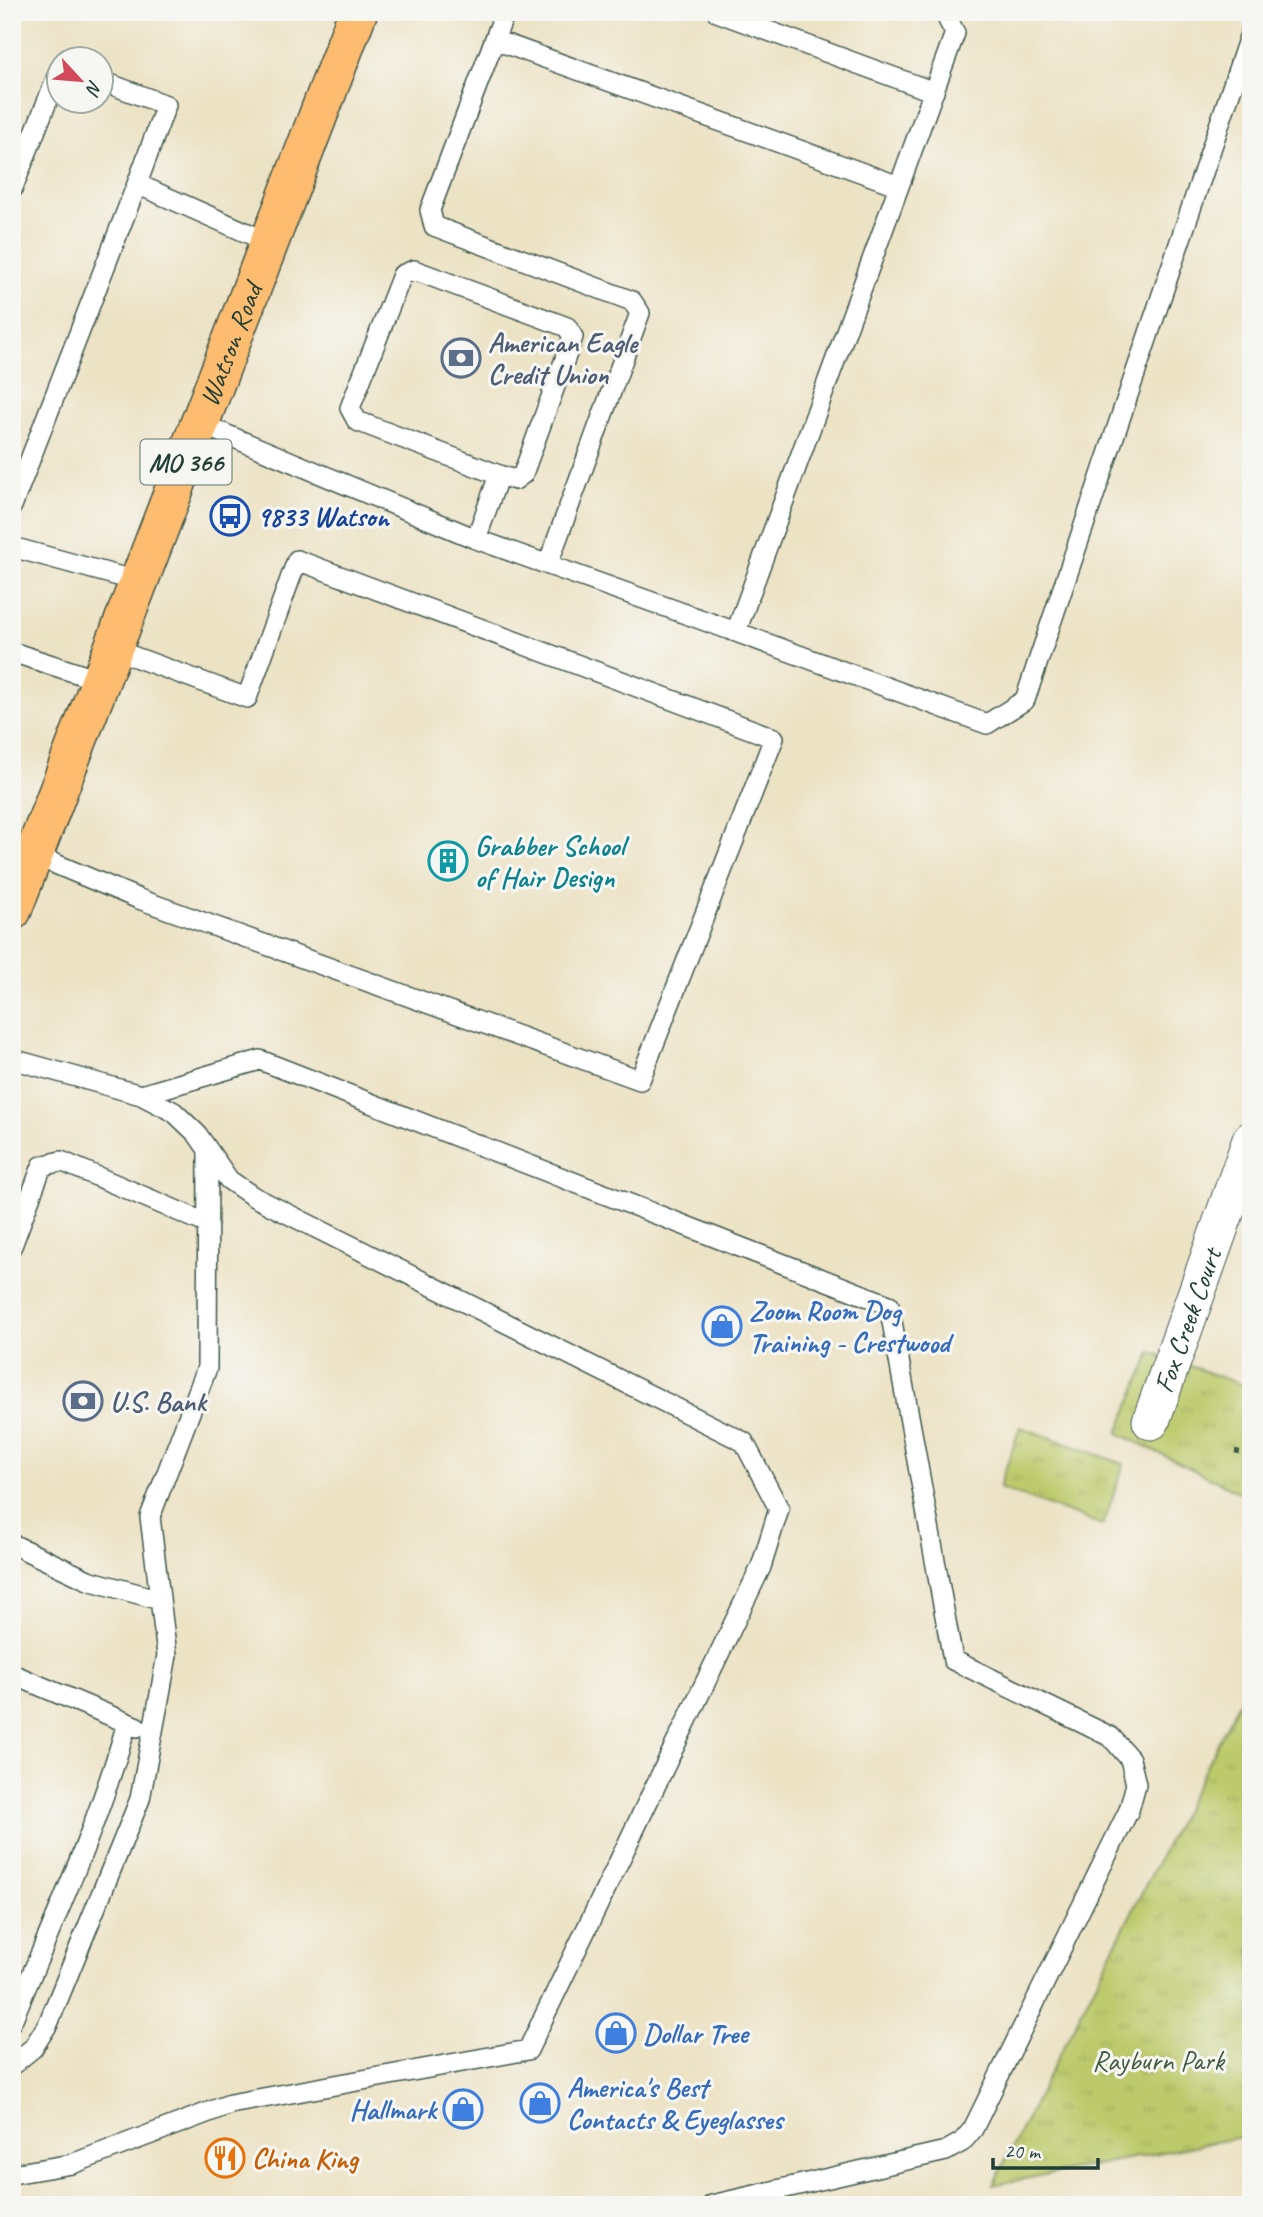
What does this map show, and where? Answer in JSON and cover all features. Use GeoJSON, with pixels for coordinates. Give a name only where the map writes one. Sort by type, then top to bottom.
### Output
{"type":"FeatureCollection","features":[{"type":"Feature","properties":{"kind":"main road","name":"Watson Road"},"geometry":{"type":"LineString","coordinates":[[21,879],[140,582],[358,12]]}},
{"type":"Feature","properties":{"kind":"street","name":"Fox Creek Court"},"geometry":{"type":"LineString","coordinates":[[1151,1421],[1251,1140]]}},
{"type":"Feature","properties":{"kind":"lane"},"geometry":{"type":"LineString","coordinates":[[505,12],[430,210],[434,226],[632,301],[640,313],[548,564]]}},
{"type":"Feature","properties":{"kind":"lane"},"geometry":{"type":"LineString","coordinates":[[717,12],[934,92]]}},
{"type":"Feature","properties":{"kind":"lane"},"geometry":{"type":"LineString","coordinates":[[736,632],[955,33],[944,12]]}},
{"type":"Feature","properties":{"kind":"lane"},"geometry":{"type":"LineString","coordinates":[[201,424],[476,540],[986,724],[1025,700],[1251,31]]}},
{"type":"Feature","properties":{"kind":"lane"},"geometry":{"type":"LineString","coordinates":[[495,40],[899,186]]}},
{"type":"Feature","properties":{"kind":"lane"},"geometry":{"type":"LineString","coordinates":[[12,506],[166,105],[116,86]]}},
{"type":"Feature","properties":{"kind":"lane"},"geometry":{"type":"LineString","coordinates":[[12,190],[46,104]]}},
{"type":"Feature","properties":{"kind":"lane"},"geometry":{"type":"LineString","coordinates":[[137,184],[270,243]]}},
{"type":"Feature","properties":{"kind":"lane"},"geometry":{"type":"LineString","coordinates":[[414,270],[567,327],[572,337],[523,474],[515,480],[499,475],[357,421],[350,408],[402,275],[414,270]]}},
{"type":"Feature","properties":{"kind":"lane"},"geometry":{"type":"LineString","coordinates":[[476,540],[499,475]]}},
{"type":"Feature","properties":{"kind":"lane"},"geometry":{"type":"LineString","coordinates":[[12,547],[140,582]]}},
{"type":"Feature","properties":{"kind":"lane"},"geometry":{"type":"LineString","coordinates":[[12,652],[107,665],[247,698],[296,560],[774,738],[640,1080],[139,899],[21,879]]}},
{"type":"Feature","properties":{"kind":"lane"},"geometry":{"type":"LineString","coordinates":[[12,1059],[141,1095],[174,1112],[197,1134],[229,1180],[254,1197],[744,1442],[779,1509],[761,1567],[528,2050],[230,2104],[72,2164],[12,2174]]}},
{"type":"Feature","properties":{"kind":"lane"},"geometry":{"type":"LineString","coordinates":[[141,1095],[260,1060],[888,1305],[953,1660],[1111,1737],[1130,1759],[1136,1784],[1129,1810],[973,2129],[962,2142],[946,2151],[712,2205]]}},
{"type":"Feature","properties":{"kind":"lane"},"geometry":{"type":"LineString","coordinates":[[12,2065],[33,2048],[48,2024],[141,1799],[167,1655],[150,1517],[207,1368],[208,1150]]}},
{"type":"Feature","properties":{"kind":"lane"},"geometry":{"type":"LineString","coordinates":[[12,1246],[42,1166],[61,1161],[208,1224]]}},
{"type":"Feature","properties":{"kind":"lane"},"geometry":{"type":"LineString","coordinates":[[12,1544],[88,1580],[160,1600]]}},
{"type":"Feature","properties":{"kind":"lane"},"geometry":{"type":"LineString","coordinates":[[12,1674],[152,1734]]}},
{"type":"Feature","properties":{"kind":"lane"},"geometry":{"type":"LineString","coordinates":[[12,2021],[86,1841],[114,1767],[127,1723]]}},
{"type":"Feature","properties":{"kind":"path"},"geometry":{"type":"LineString","coordinates":[[1235,1451],[1251,1454]]}},
{"type":"Feature","properties":{"kind":"green space"},"geometry":{"type":"Polygon","coordinates":[[[1151,1352],[1251,1388],[1251,1498],[1118,1433],[1151,1352]]]}},
{"type":"Feature","properties":{"kind":"green space"},"geometry":{"type":"Polygon","coordinates":[[[1020,1427],[1124,1464],[1103,1525],[999,1488],[1020,1427]]]}},
{"type":"Feature","properties":{"kind":"green space","name":"Rayburn Park"},"geometry":{"type":"Polygon","coordinates":[[[1251,1678],[1251,2135],[993,2185],[1251,1678]]]}},
{"type":"Feature","properties":{"kind":"place","name":"American Eagle Credit Union"},"geometry":{"type":"Point","coordinates":[461,358]}},
{"type":"Feature","properties":{"kind":"place","name":"9833 Watson"},"geometry":{"type":"Point","coordinates":[230,516]}},
{"type":"Feature","properties":{"kind":"place","name":"Grabber School of Hair Design"},"geometry":{"type":"Point","coordinates":[448,861]}},
{"type":"Feature","properties":{"kind":"place","name":"Zoom Room Dog Training - Crestwood"},"geometry":{"type":"Point","coordinates":[722,1326]}},
{"type":"Feature","properties":{"kind":"place","name":"U.S. Bank"},"geometry":{"type":"Point","coordinates":[83,1401]}},
{"type":"Feature","properties":{"kind":"place","name":"Dollar Tree"},"geometry":{"type":"Point","coordinates":[616,2033]}},
{"type":"Feature","properties":{"kind":"place","name":"America's Best Contacts & Eyeglasses"},"geometry":{"type":"Point","coordinates":[540,2103]}},
{"type":"Feature","properties":{"kind":"place","name":"Hallmark"},"geometry":{"type":"Point","coordinates":[463,2109]}},
{"type":"Feature","properties":{"kind":"place","name":"China King"},"geometry":{"type":"Point","coordinates":[225,2158]}}]}
